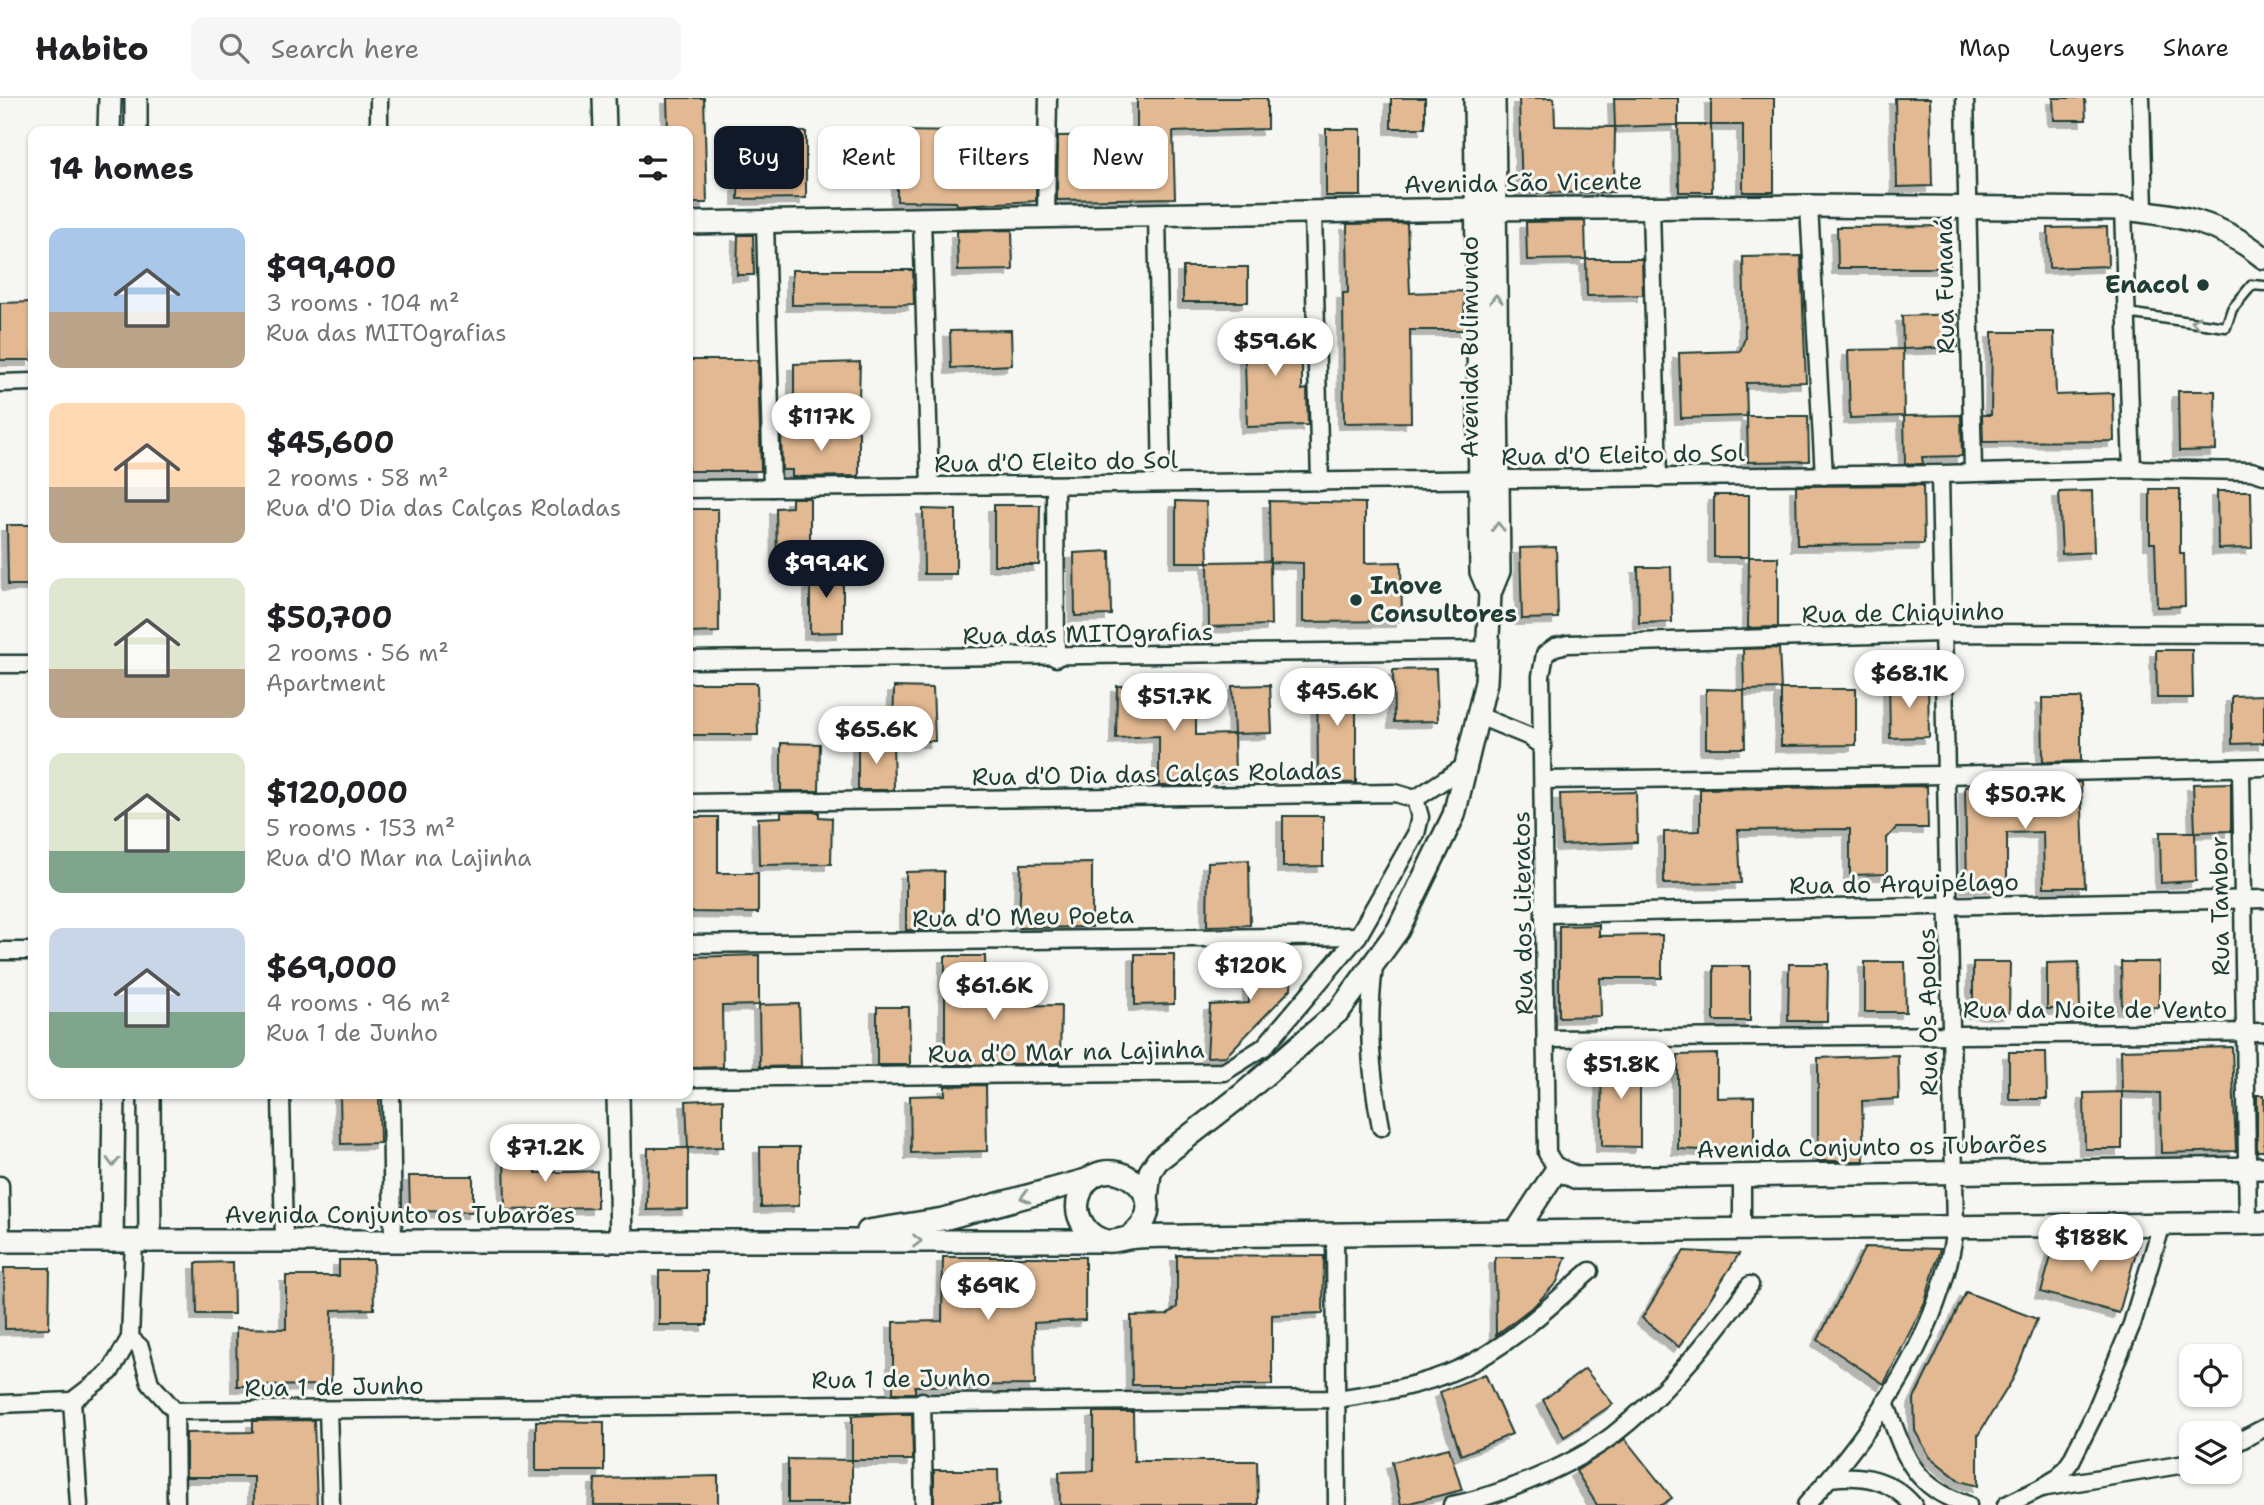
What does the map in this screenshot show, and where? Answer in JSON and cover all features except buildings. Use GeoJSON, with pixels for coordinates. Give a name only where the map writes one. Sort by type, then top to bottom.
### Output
{"type":"FeatureCollection","features":[{"type":"Feature","properties":{"kind":"street"},"geometry":{"type":"LineString","coordinates":[[109,126],[110,98]]}},
{"type":"Feature","properties":{"kind":"street"},"geometry":{"type":"LineString","coordinates":[[136,98],[136,126]]}},
{"type":"Feature","properties":{"kind":"street"},"geometry":{"type":"LineString","coordinates":[[379,98],[379,126]]}},
{"type":"Feature","properties":{"kind":"street"},"geometry":{"type":"LineString","coordinates":[[604,98],[605,126]]}},
{"type":"Feature","properties":{"kind":"street"},"geometry":{"type":"LineString","coordinates":[[1046,217],[1048,98]]}},
{"type":"Feature","properties":{"kind":"street","name":"Avenida Bulimundo"},"geometry":{"type":"LineString","coordinates":[[1475,98],[1486,209]]}},
{"type":"Feature","properties":{"kind":"street","name":"Avenida Bulimundo"},"geometry":{"type":"LineString","coordinates":[[1167,1151],[1243,1094],[1339,1011],[1398,930],[1454,814],[1479,716],[1489,650],[1490,593],[1481,572],[1489,480],[1486,209],[1494,98]]}},
{"type":"Feature","properties":{"kind":"street","name":"Rua Funaná"},"geometry":{"type":"LineString","coordinates":[[1965,98],[1973,471]]}},
{"type":"Feature","properties":{"kind":"street"},"geometry":{"type":"LineString","coordinates":[[2132,469],[2126,313],[2141,98]]}},
{"type":"Feature","properties":{"kind":"street"},"geometry":{"type":"LineString","coordinates":[[1809,206],[1824,476]]}},
{"type":"Feature","properties":{"kind":"street","name":"Avenida São Vicente"},"geometry":{"type":"LineString","coordinates":[[693,223],[1809,206],[2133,210],[2197,219],[2264,258]]}},
{"type":"Feature","properties":{"kind":"street"},"geometry":{"type":"LineString","coordinates":[[1651,208],[1658,478]]}},
{"type":"Feature","properties":{"kind":"street"},"geometry":{"type":"LineString","coordinates":[[1313,213],[1320,482]]}},
{"type":"Feature","properties":{"kind":"street"},"geometry":{"type":"LineString","coordinates":[[1157,215],[1162,484]]}},
{"type":"Feature","properties":{"kind":"street"},"geometry":{"type":"LineString","coordinates":[[922,218],[930,486]]}},
{"type":"Feature","properties":{"kind":"street"},"geometry":{"type":"LineString","coordinates":[[765,221],[772,488]]}},
{"type":"Feature","properties":{"kind":"street"},"geometry":{"type":"LineString","coordinates":[[0,383],[28,382]]}},
{"type":"Feature","properties":{"kind":"street","name":"Rua d'O Eleito do Sol"},"geometry":{"type":"LineString","coordinates":[[693,489],[1824,476],[2132,469],[2251,471],[2264,475]]}},
{"type":"Feature","properties":{"kind":"street","name":"Rua Os Apolos"},"geometry":{"type":"LineString","coordinates":[[1806,1505],[1830,1478],[1885,1402],[1914,1351],[1949,1269],[1955,1228],[1940,474]]}},
{"type":"Feature","properties":{"kind":"street"},"geometry":{"type":"LineString","coordinates":[[1055,485],[1056,658]]}},
{"type":"Feature","properties":{"kind":"street","name":"Rua de Chiquinho"},"geometry":{"type":"LineString","coordinates":[[1545,654],[1555,647],[1568,644],[1942,633],[2264,634]]}},
{"type":"Feature","properties":{"kind":"street","name":"Rua das MITOgrafias"},"geometry":{"type":"LineString","coordinates":[[693,660],[1056,658],[1489,650]]}},
{"type":"Feature","properties":{"kind":"street","name":"Rua dos Literatos"},"geometry":{"type":"LineString","coordinates":[[1545,654],[1541,664],[1547,1153],[1558,1169]]}},
{"type":"Feature","properties":{"kind":"street"},"geometry":{"type":"LineString","coordinates":[[0,664],[28,664]]}},
{"type":"Feature","properties":{"kind":"street"},"geometry":{"type":"LineString","coordinates":[[1479,716],[1528,736],[1543,747]]}},
{"type":"Feature","properties":{"kind":"street"},"geometry":{"type":"LineString","coordinates":[[1415,799],[1467,765]]}},
{"type":"Feature","properties":{"kind":"street"},"geometry":{"type":"LineString","coordinates":[[1544,780],[1945,775],[2264,767]]}},
{"type":"Feature","properties":{"kind":"street","name":"Rua Tambor"},"geometry":{"type":"LineString","coordinates":[[2241,768],[2246,1032],[2256,1223]]}},
{"type":"Feature","properties":{"kind":"street","name":"Rua d'O Dia das Calças Roladas"},"geometry":{"type":"LineString","coordinates":[[693,803],[1395,793],[1415,799]]}},
{"type":"Feature","properties":{"kind":"street","name":"Rua d'O Mar na Lajinha"},"geometry":{"type":"LineString","coordinates":[[693,1078],[1224,1072],[1264,1047],[1358,936],[1416,834],[1420,817],[1415,799]]}},
{"type":"Feature","properties":{"kind":"street","name":"Rua do Arquipélago"},"geometry":{"type":"LineString","coordinates":[[1546,914],[2264,900]]}},
{"type":"Feature","properties":{"kind":"street","name":"Rua d'O Meu Poeta"},"geometry":{"type":"LineString","coordinates":[[693,944],[1358,936]]}},
{"type":"Feature","properties":{"kind":"street"},"geometry":{"type":"LineString","coordinates":[[0,951],[28,951]]}},
{"type":"Feature","properties":{"kind":"street"},"geometry":{"type":"LineString","coordinates":[[1374,966],[1368,1017],[1370,1058],[1381,1126]]}},
{"type":"Feature","properties":{"kind":"street","name":"Rua da Noite de Vento"},"geometry":{"type":"LineString","coordinates":[[1547,1039],[2264,1032]]}},
{"type":"Feature","properties":{"kind":"street"},"geometry":{"type":"LineString","coordinates":[[112,1241],[114,1099]]}},
{"type":"Feature","properties":{"kind":"street"},"geometry":{"type":"LineString","coordinates":[[0,1404],[72,1401],[110,1372],[130,1338],[142,1241],[149,1099]]}},
{"type":"Feature","properties":{"kind":"street"},"geometry":{"type":"LineString","coordinates":[[281,1099],[284,1241]]}},
{"type":"Feature","properties":{"kind":"street"},"geometry":{"type":"LineString","coordinates":[[391,1099],[393,1241]]}},
{"type":"Feature","properties":{"kind":"street"},"geometry":{"type":"LineString","coordinates":[[618,1099],[621,1241]]}},
{"type":"Feature","properties":{"kind":"street"},"geometry":{"type":"LineString","coordinates":[[800,1241],[943,1219],[1090,1179],[1167,1151]]}},
{"type":"Feature","properties":{"kind":"street"},"geometry":{"type":"LineString","coordinates":[[1128,1238],[1138,1231],[1147,1204],[1150,1172],[1167,1151]]}},
{"type":"Feature","properties":{"kind":"street","name":"Avenida Conjunto os Tubarões"},"geometry":{"type":"LineString","coordinates":[[1558,1169],[1577,1178],[2255,1168]]}},
{"type":"Feature","properties":{"kind":"street"},"geometry":{"type":"LineString","coordinates":[[1516,1232],[1558,1169]]}},
{"type":"Feature","properties":{"kind":"street"},"geometry":{"type":"LineString","coordinates":[[1112,1171],[1134,1179],[1147,1204],[1165,1226],[1187,1236]]}},
{"type":"Feature","properties":{"kind":"street"},"geometry":{"type":"LineString","coordinates":[[1742,1175],[1742,1230]]}},
{"type":"Feature","properties":{"kind":"street"},"geometry":{"type":"LineString","coordinates":[[1090,1179],[1078,1198],[1080,1220],[1095,1237],[1106,1241]]}},
{"type":"Feature","properties":{"kind":"street"},"geometry":{"type":"LineString","coordinates":[[0,1185],[1,1241]]}},
{"type":"Feature","properties":{"kind":"street"},"geometry":{"type":"LineString","coordinates":[[800,1241],[1106,1241],[1187,1236],[2256,1223]]}},
{"type":"Feature","properties":{"kind":"street"},"geometry":{"type":"LineString","coordinates":[[2006,1505],[2041,1489],[2059,1477],[2071,1461],[2094,1415],[2132,1324],[2162,1224]]}},
{"type":"Feature","properties":{"kind":"street"},"geometry":{"type":"LineString","coordinates":[[1335,1234],[1337,1505]]}},
{"type":"Feature","properties":{"kind":"street","name":"Avenida Conjunto os Tubarões"},"geometry":{"type":"LineString","coordinates":[[1,1241],[800,1241]]}},
{"type":"Feature","properties":{"kind":"street","name":"Rua 1 de Junho"},"geometry":{"type":"LineString","coordinates":[[175,1411],[922,1401],[1336,1399],[1390,1391],[1461,1368],[1511,1338],[1590,1271]]}},
{"type":"Feature","properties":{"kind":"street"},"geometry":{"type":"LineString","coordinates":[[1452,1505],[1539,1476],[1612,1436],[1668,1384],[1716,1331],[1750,1285]]}},
{"type":"Feature","properties":{"kind":"street"},"geometry":{"type":"LineString","coordinates":[[130,1338],[140,1346],[150,1383],[175,1411],[176,1505]]}},
{"type":"Feature","properties":{"kind":"street"},"geometry":{"type":"LineString","coordinates":[[72,1401],[79,1505]]}},
{"type":"Feature","properties":{"kind":"street"},"geometry":{"type":"LineString","coordinates":[[922,1401],[924,1505]]}},
{"type":"Feature","properties":{"kind":"street"},"geometry":{"type":"LineString","coordinates":[[1885,1402],[1900,1448],[1912,1469],[1930,1487],[1951,1500],[1968,1505]]}},
{"type":"Feature","properties":{"kind":"street"},"geometry":{"type":"LineString","coordinates":[[328,1410],[331,1505]]}},
{"type":"Feature","properties":{"kind":"street"},"geometry":{"type":"LineString","coordinates":[[2242,1440],[2264,1428]]}},
{"type":"Feature","properties":{"kind":"street"},"geometry":{"type":"LineString","coordinates":[[2041,1489],[2179,1465]]}},
{"type":"Feature","properties":{"kind":"street"},"geometry":{"type":"LineString","coordinates":[[1830,1478],[1871,1478],[1889,1484],[1913,1505]]}},
{"type":"Feature","properties":{"kind":"lane"},"geometry":{"type":"LineString","coordinates":[[2126,313],[2226,327],[2232,309],[2252,285],[2264,286]]}},
{"type":"Feature","properties":{"kind":"place","name":"Enacol"},"geometry":{"type":"Point","coordinates":[2203,285]}},
{"type":"Feature","properties":{"kind":"place","name":"Inove Consultores"},"geometry":{"type":"Point","coordinates":[1356,600]}}]}
